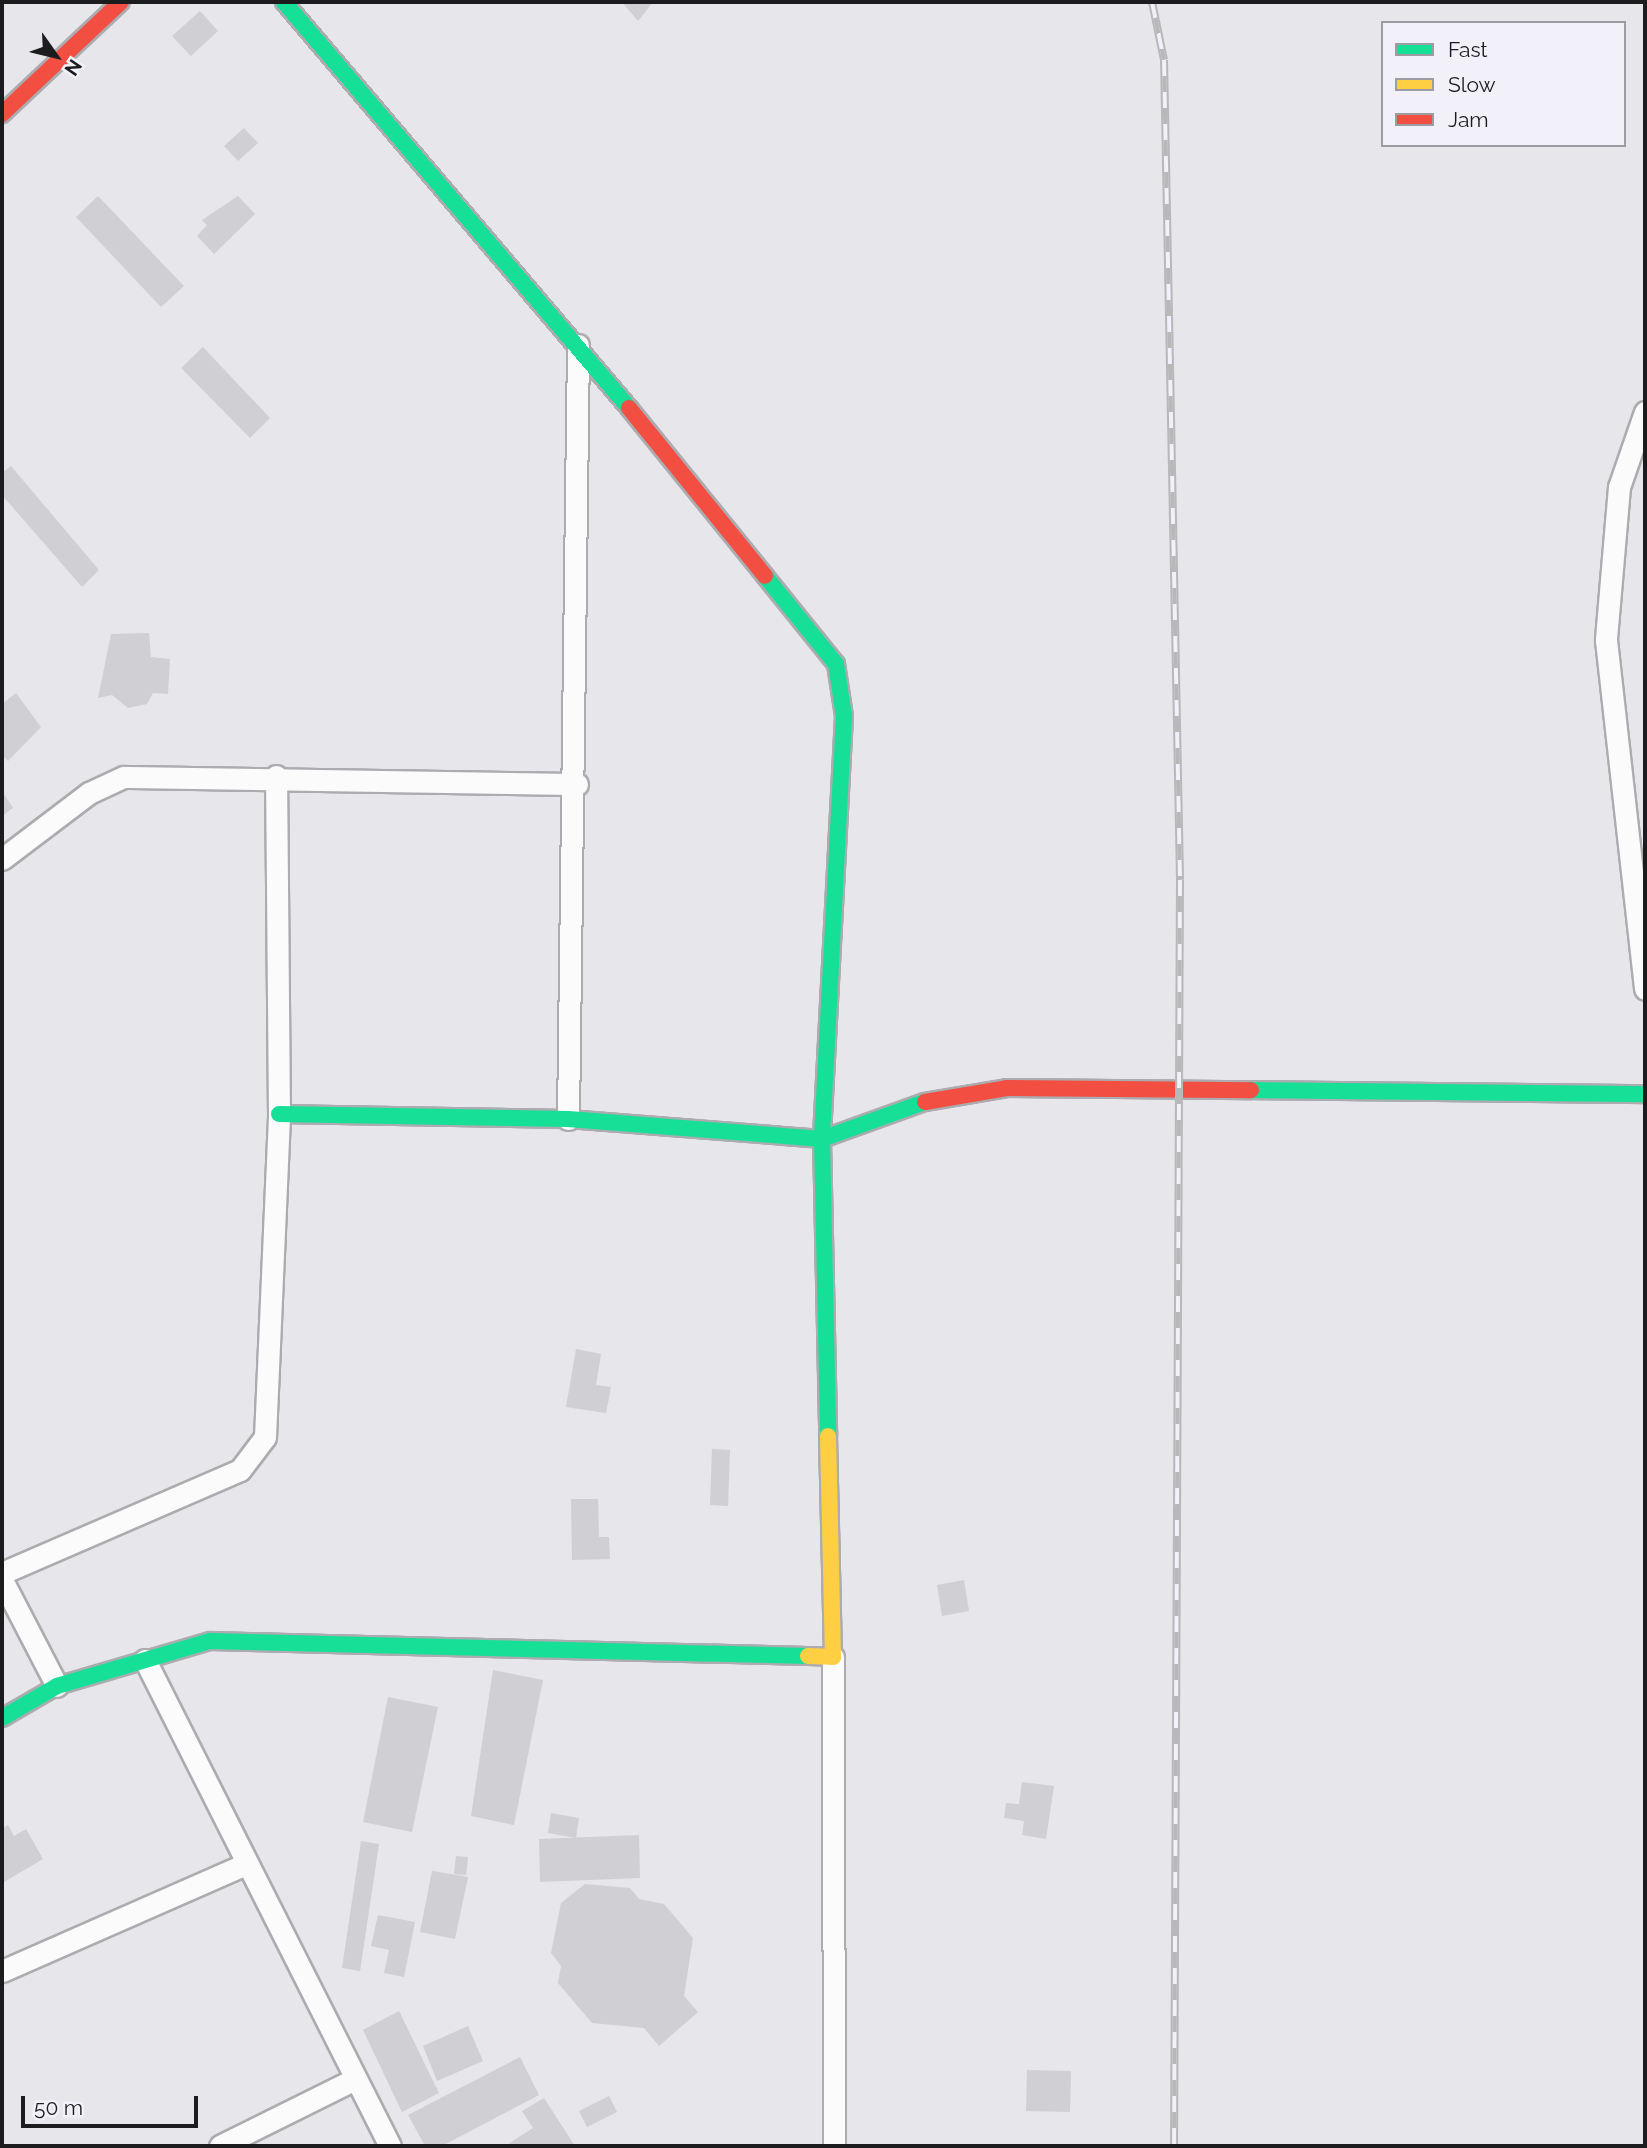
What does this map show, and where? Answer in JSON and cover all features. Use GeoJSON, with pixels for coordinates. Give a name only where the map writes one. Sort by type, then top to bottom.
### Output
{"type":"FeatureCollection","features":[{"type":"Feature","properties":{"kind":"street"},"geometry":{"type":"LineString","coordinates":[[2,114],[121,2]]}},
{"type":"Feature","properties":{"kind":"street"},"geometry":{"type":"LineString","coordinates":[[284,2],[578,345],[836,664],[844,716],[822,1139],[833,1657],[834,2146]]}},
{"type":"Feature","properties":{"kind":"street"},"geometry":{"type":"LineString","coordinates":[[568,1119],[577,784],[578,345]]}},
{"type":"Feature","properties":{"kind":"street"},"geometry":{"type":"LineString","coordinates":[[1645,412],[1619,487],[1606,640],[1645,989]]}},
{"type":"Feature","properties":{"kind":"street"},"geometry":{"type":"LineString","coordinates":[[2,859],[108,781],[276,776],[577,784]]}},
{"type":"Feature","properties":{"kind":"street"},"geometry":{"type":"LineString","coordinates":[[2,1573],[240,1470],[257,1454],[271,1419],[279,1114],[276,776]]}},
{"type":"Feature","properties":{"kind":"street"},"geometry":{"type":"LineString","coordinates":[[279,1114],[568,1119],[822,1139],[939,1097],[1007,1088],[1645,1094]]}},
{"type":"Feature","properties":{"kind":"street"},"geometry":{"type":"LineString","coordinates":[[2,1580],[57,1686]]}},
{"type":"Feature","properties":{"kind":"street"},"geometry":{"type":"LineString","coordinates":[[2,1718],[57,1686],[211,1642],[833,1657]]}},
{"type":"Feature","properties":{"kind":"street"},"geometry":{"type":"LineString","coordinates":[[145,1660],[390,2146]]}},
{"type":"Feature","properties":{"kind":"street"},"geometry":{"type":"LineString","coordinates":[[2,1971],[246,1864]]}},
{"type":"Feature","properties":{"kind":"street"},"geometry":{"type":"LineString","coordinates":[[220,2146],[355,2079]]}},
{"type":"Feature","properties":{"kind":"building"},"geometry":{"type":"Polygon","coordinates":[[[622,2],[653,2],[638,21],[622,2]]]}},
{"type":"Feature","properties":{"kind":"building"},"geometry":{"type":"Polygon","coordinates":[[[200,11],[218,31],[191,56],[172,36],[200,11]]]}},
{"type":"Feature","properties":{"kind":"building"},"geometry":{"type":"Polygon","coordinates":[[[244,128],[258,143],[238,161],[224,146],[244,128]]]}},
{"type":"Feature","properties":{"kind":"building"},"geometry":{"type":"Polygon","coordinates":[[[98,196],[184,286],[161,307],[76,217],[98,196]]]}},
{"type":"Feature","properties":{"kind":"building"},"geometry":{"type":"Polygon","coordinates":[[[238,196],[255,214],[214,254],[197,236],[207,225],[202,220],[238,196]]]}},
{"type":"Feature","properties":{"kind":"building"},"geometry":{"type":"Polygon","coordinates":[[[203,347],[270,418],[250,438],[181,368],[203,347]]]}},
{"type":"Feature","properties":{"kind":"building"},"geometry":{"type":"Polygon","coordinates":[[[11,466],[99,570],[82,587],[2,495],[2,473],[11,466]]]}},
{"type":"Feature","properties":{"kind":"building"},"geometry":{"type":"Polygon","coordinates":[[[149,633],[151,657],[170,659],[168,694],[153,693],[147,704],[128,708],[112,695],[98,698],[111,634],[149,633]]]}},
{"type":"Feature","properties":{"kind":"building"},"geometry":{"type":"Polygon","coordinates":[[[16,693],[41,727],[8,761],[2,755],[2,704],[16,693]]]}},
{"type":"Feature","properties":{"kind":"building"},"geometry":{"type":"Polygon","coordinates":[[[2,791],[13,808],[2,816],[2,791]]]}},
{"type":"Feature","properties":{"kind":"building"},"geometry":{"type":"Polygon","coordinates":[[[576,1349],[601,1354],[596,1385],[611,1387],[606,1413],[566,1407],[576,1349]]]}},
{"type":"Feature","properties":{"kind":"building"},"geometry":{"type":"Polygon","coordinates":[[[712,1449],[730,1450],[728,1506],[710,1505],[712,1449]]]}},
{"type":"Feature","properties":{"kind":"building"},"geometry":{"type":"Polygon","coordinates":[[[571,1499],[598,1499],[599,1537],[609,1537],[610,1559],[572,1560],[571,1499]]]}},
{"type":"Feature","properties":{"kind":"building"},"geometry":{"type":"Polygon","coordinates":[[[964,1580],[969,1611],[942,1616],[937,1585],[964,1580]]]}},
{"type":"Feature","properties":{"kind":"building"},"geometry":{"type":"Polygon","coordinates":[[[493,1670],[543,1680],[514,1825],[471,1816],[493,1670]]]}},
{"type":"Feature","properties":{"kind":"building"},"geometry":{"type":"Polygon","coordinates":[[[388,1697],[438,1707],[412,1832],[363,1822],[388,1697]]]}},
{"type":"Feature","properties":{"kind":"building"},"geometry":{"type":"Polygon","coordinates":[[[1022,1782],[1054,1786],[1046,1839],[1022,1835],[1024,1821],[1004,1818],[1006,1803],[1019,1804],[1022,1782]]]}},
{"type":"Feature","properties":{"kind":"building"},"geometry":{"type":"Polygon","coordinates":[[[551,1813],[579,1818],[576,1838],[548,1833],[551,1813]]]}},
{"type":"Feature","properties":{"kind":"building"},"geometry":{"type":"Polygon","coordinates":[[[8,1825],[14,1836],[26,1829],[43,1859],[4,1882],[2,1829],[8,1825]]]}},
{"type":"Feature","properties":{"kind":"building"},"geometry":{"type":"Polygon","coordinates":[[[639,1835],[640,1878],[540,1882],[539,1839],[639,1835]]]}},
{"type":"Feature","properties":{"kind":"building"},"geometry":{"type":"Polygon","coordinates":[[[361,1841],[379,1844],[360,1971],[342,1968],[361,1841]]]}},
{"type":"Feature","properties":{"kind":"building"},"geometry":{"type":"Polygon","coordinates":[[[456,1856],[468,1857],[466,1875],[454,1874],[456,1856]]]}},
{"type":"Feature","properties":{"kind":"building"},"geometry":{"type":"Polygon","coordinates":[[[432,1871],[468,1877],[455,1939],[420,1932],[432,1871]]]}},
{"type":"Feature","properties":{"kind":"building"},"geometry":{"type":"Polygon","coordinates":[[[585,1884],[630,1888],[639,1899],[664,1904],[693,1938],[684,1996],[698,2012],[659,2046],[644,2028],[592,2023],[558,1983],[561,1966],[551,1953],[561,1903],[585,1884]]]}},
{"type":"Feature","properties":{"kind":"building"},"geometry":{"type":"Polygon","coordinates":[[[378,1915],[415,1922],[404,1977],[384,1973],[389,1950],[371,1946],[378,1915]]]}},
{"type":"Feature","properties":{"kind":"building"},"geometry":{"type":"Polygon","coordinates":[[[399,2011],[439,2093],[402,2112],[363,2030],[399,2011]]]}},
{"type":"Feature","properties":{"kind":"building"},"geometry":{"type":"Polygon","coordinates":[[[468,2026],[483,2061],[437,2081],[423,2046],[468,2026]]]}},
{"type":"Feature","properties":{"kind":"building"},"geometry":{"type":"Polygon","coordinates":[[[520,2057],[539,2095],[442,2146],[425,2146],[408,2115],[520,2057]]]}},
{"type":"Feature","properties":{"kind":"building"},"geometry":{"type":"Polygon","coordinates":[[[1027,2070],[1071,2071],[1070,2112],[1026,2111],[1027,2070]]]}},
{"type":"Feature","properties":{"kind":"building"},"geometry":{"type":"Polygon","coordinates":[[[609,2096],[617,2112],[587,2127],[579,2111],[609,2096]]]}},
{"type":"Feature","properties":{"kind":"building"},"geometry":{"type":"Polygon","coordinates":[[[544,2098],[575,2146],[505,2146],[533,2128],[522,2111],[544,2098]]]}},
{"type":"Feature","properties":{"kind":"railway"},"geometry":{"type":"LineString","coordinates":[[1152,2],[1164,60],[1180,880],[1174,2146]]}},
{"type":"Feature","properties":{"kind":"traffic: fast"},"geometry":{"type":"LineString","coordinates":[[284,2],[629,408]]}},
{"type":"Feature","properties":{"kind":"traffic: fast"},"geometry":{"type":"LineString","coordinates":[[765,576],[836,664],[844,716],[822,1139],[828,1436]]}},
{"type":"Feature","properties":{"kind":"traffic: fast"},"geometry":{"type":"LineString","coordinates":[[1251,1090],[1645,1094]]}},
{"type":"Feature","properties":{"kind":"traffic: fast"},"geometry":{"type":"LineString","coordinates":[[279,1114],[568,1119],[822,1139],[925,1102]]}},
{"type":"Feature","properties":{"kind":"traffic: fast"},"geometry":{"type":"LineString","coordinates":[[2,1718],[57,1686],[210,1641],[808,1656]]}},
{"type":"Feature","properties":{"kind":"traffic: slow"},"geometry":{"type":"LineString","coordinates":[[808,1656],[833,1657],[828,1436]]}},
{"type":"Feature","properties":{"kind":"traffic: jam"},"geometry":{"type":"LineString","coordinates":[[2,114],[121,2]]}},
{"type":"Feature","properties":{"kind":"traffic: jam"},"geometry":{"type":"LineString","coordinates":[[629,408],[765,576]]}},
{"type":"Feature","properties":{"kind":"traffic: jam"},"geometry":{"type":"LineString","coordinates":[[925,1102],[1007,1088],[1251,1090]]}}]}
